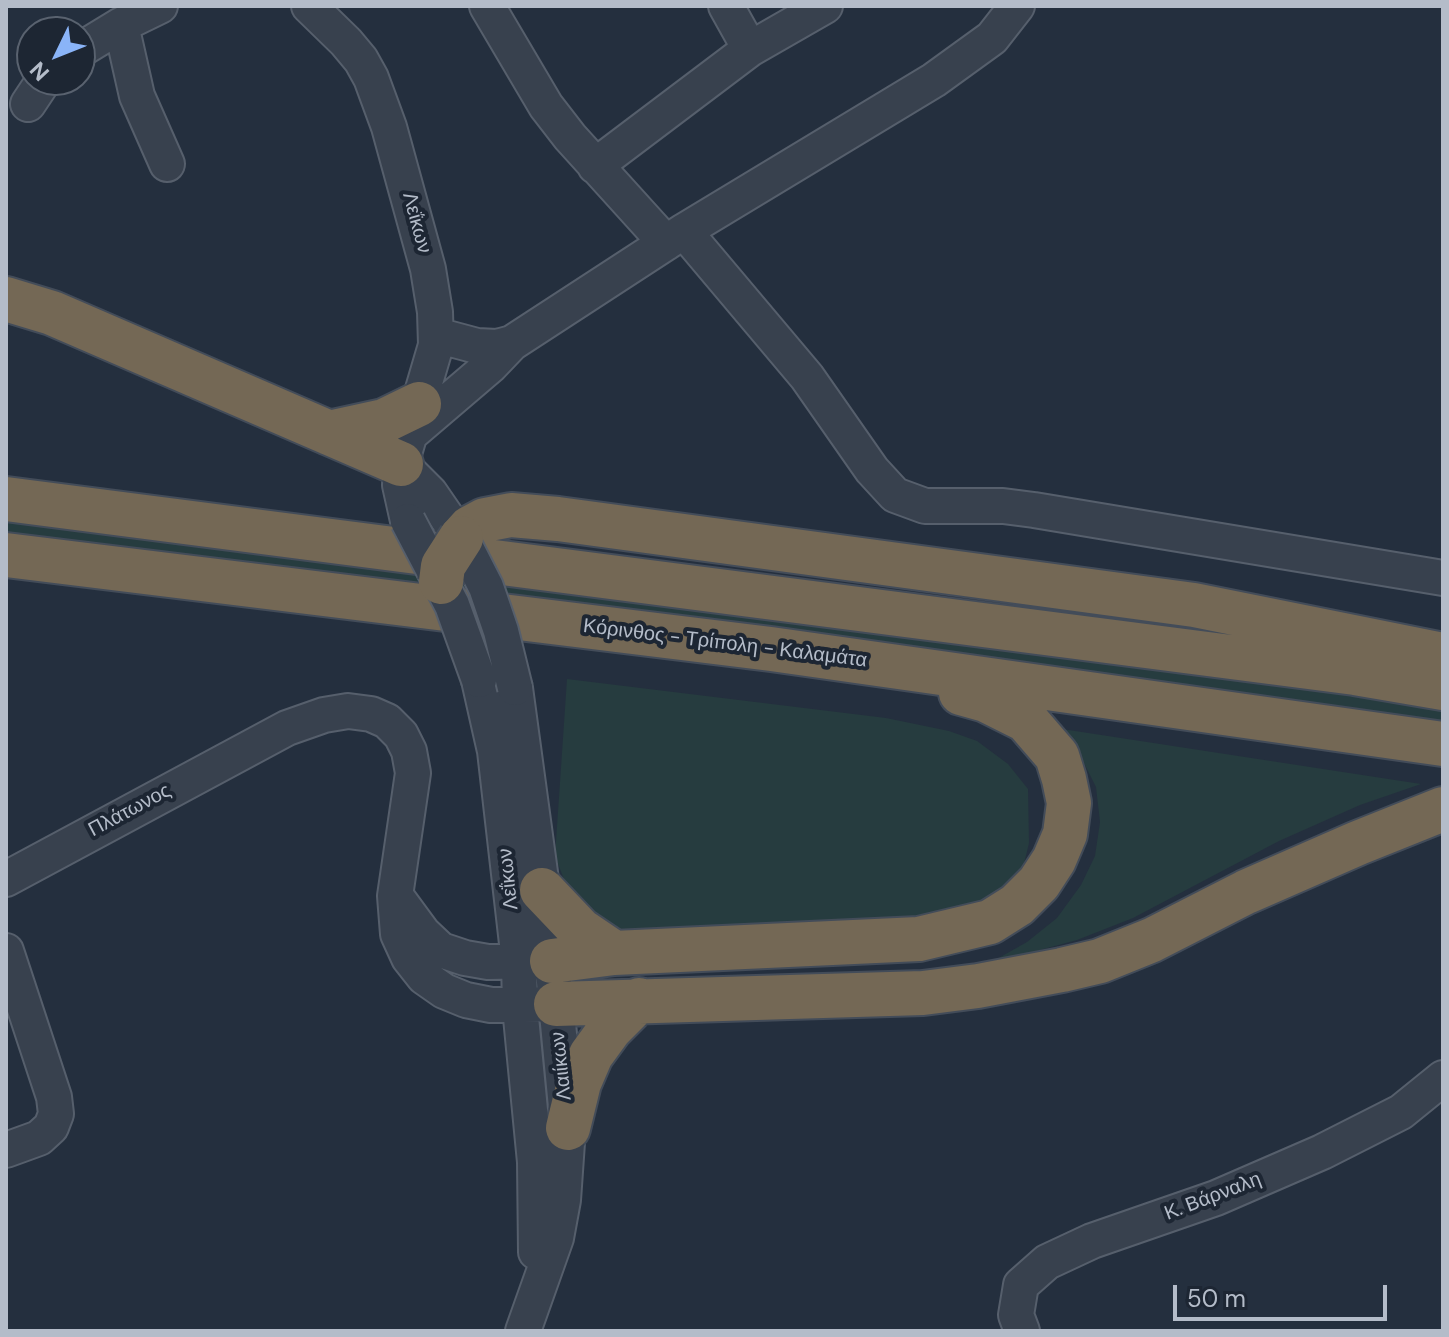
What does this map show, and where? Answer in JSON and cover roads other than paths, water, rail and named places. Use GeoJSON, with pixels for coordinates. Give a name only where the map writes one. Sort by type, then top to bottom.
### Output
{"type":"FeatureCollection","features":[{"type":"Feature","properties":{"kind":"highway"},"geometry":{"type":"LineString","coordinates":[[6,299],[52,313],[329,433],[409,434]]}},
{"type":"Feature","properties":{"kind":"highway"},"geometry":{"type":"LineString","coordinates":[[329,433],[384,421],[409,434]]}},
{"type":"Feature","properties":{"kind":"highway"},"geometry":{"type":"LineString","coordinates":[[6,499],[1355,673],[1443,688]]}},
{"type":"Feature","properties":{"kind":"highway"},"geometry":{"type":"LineString","coordinates":[[441,582],[443,566],[470,528],[485,520],[511,515],[1194,605],[1443,655]]}},
{"type":"Feature","properties":{"kind":"highway","name":"Κόρινθος - Τρίπολη - Καλαμάτα"},"geometry":{"type":"LineString","coordinates":[[6,555],[771,649],[1443,744]]}},
{"type":"Feature","properties":{"kind":"highway"},"geometry":{"type":"LineString","coordinates":[[535,961],[614,953],[919,939],[990,922],[1017,905],[1039,883],[1054,860],[1065,834],[1069,803],[1057,756],[1026,720],[986,700],[771,649]]}},
{"type":"Feature","properties":{"kind":"highway"},"geometry":{"type":"LineString","coordinates":[[538,1006],[639,1000],[923,993],[978,986],[1100,961],[1152,940],[1246,892],[1443,809]]}},
{"type":"Feature","properties":{"kind":"highway"},"geometry":{"type":"LineString","coordinates":[[542,890],[580,930],[614,953]]}},
{"type":"Feature","properties":{"kind":"highway"},"geometry":{"type":"LineString","coordinates":[[568,1128],[579,1083],[591,1055],[610,1029],[639,1000]]}},
{"type":"Feature","properties":{"kind":"street"},"geometry":{"type":"LineString","coordinates":[[96,40],[160,6]]}},
{"type":"Feature","properties":{"kind":"street","name":"Λεΐκων"},"geometry":{"type":"LineString","coordinates":[[309,6],[346,42],[371,78],[389,127],[428,269],[436,335],[432,362],[409,434],[400,485],[408,521],[441,582],[464,634],[479,680],[535,961],[538,1006],[538,1200],[535,1274],[527,1321]]}},
{"type":"Feature","properties":{"kind":"street"},"geometry":{"type":"LineString","coordinates":[[726,6],[750,49]]}},
{"type":"Feature","properties":{"kind":"street"},"geometry":{"type":"LineString","coordinates":[[595,166],[750,49],[825,6]]}},
{"type":"Feature","properties":{"kind":"street"},"geometry":{"type":"LineString","coordinates":[[409,434],[491,365],[512,343],[675,237],[945,72],[996,34],[1017,6]]}},
{"type":"Feature","properties":{"kind":"street"},"geometry":{"type":"LineString","coordinates":[[498,10],[546,106],[595,166],[675,237],[807,377],[882,483],[903,499],[925,506],[1003,506],[1034,510],[1443,578]]}},
{"type":"Feature","properties":{"kind":"street"},"geometry":{"type":"LineString","coordinates":[[121,25],[137,96],[167,164]]}},
{"type":"Feature","properties":{"kind":"street"},"geometry":{"type":"LineString","coordinates":[[436,335],[477,346],[497,347],[512,343]]}},
{"type":"Feature","properties":{"kind":"street","name":"Λεΐκων"},"geometry":{"type":"LineString","coordinates":[[409,434],[430,493],[461,538],[486,587],[515,688],[542,890],[535,961]]}},
{"type":"Feature","properties":{"kind":"street","name":"Πλάτωνος"},"geometry":{"type":"LineString","coordinates":[[6,879],[287,728],[324,715],[348,711],[371,714],[387,721],[401,735],[409,751],[413,773],[395,896],[398,934],[409,958],[424,977],[444,991],[466,1000],[491,1005],[538,1006]]}},
{"type":"Feature","properties":{"kind":"street"},"geometry":{"type":"LineString","coordinates":[[395,896],[417,926],[441,950],[488,962],[535,961]]}},
{"type":"Feature","properties":{"kind":"street"},"geometry":{"type":"LineString","coordinates":[[6,951],[54,1097],[56,1114],[51,1127],[39,1138],[6,1150]]}},
{"type":"Feature","properties":{"kind":"street","name":"Λαιίκων"},"geometry":{"type":"LineString","coordinates":[[538,1006],[568,1128]]}},
{"type":"Feature","properties":{"kind":"street","name":"Κ. Βάρναλη"},"geometry":{"type":"LineString","coordinates":[[1022,1331],[1016,1315],[1021,1285],[1047,1262],[1092,1241],[1216,1198],[1322,1152],[1401,1112],[1443,1078]]}},
{"type":"Feature","properties":{"kind":"street","name":"Λεΐκων"},"geometry":{"type":"LineString","coordinates":[[527,1321],[556,1238],[563,1200],[568,1128]]}}]}
